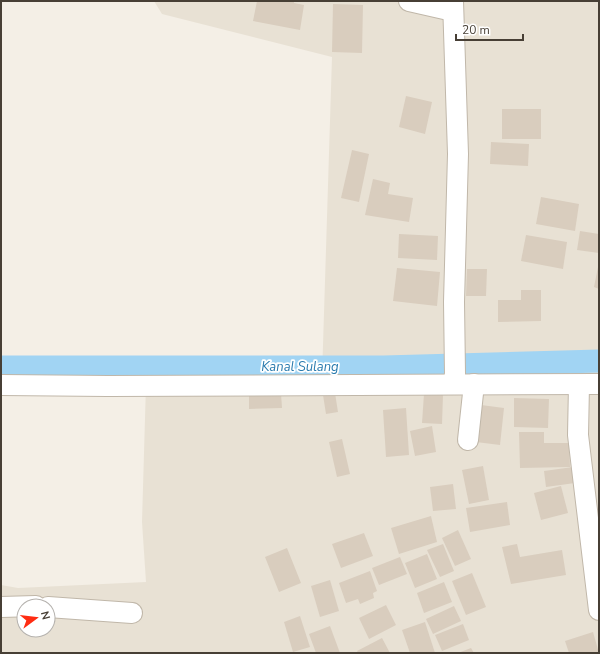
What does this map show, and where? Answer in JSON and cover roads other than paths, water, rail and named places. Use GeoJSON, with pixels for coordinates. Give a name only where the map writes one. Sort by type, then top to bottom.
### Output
{"type":"FeatureCollection","features":[{"type":"Feature","properties":{"kind":"street"},"geometry":{"type":"LineString","coordinates":[[409,1],[453,6],[458,154],[454,379]]}},
{"type":"Feature","properties":{"kind":"street"},"geometry":{"type":"LineString","coordinates":[[1,385],[108,386],[454,379],[474,384],[599,384]]}},
{"type":"Feature","properties":{"kind":"street"},"geometry":{"type":"LineString","coordinates":[[468,440],[474,384]]}},
{"type":"Feature","properties":{"kind":"street"},"geometry":{"type":"LineString","coordinates":[[579,385],[578,435],[599,610]]}},
{"type":"Feature","properties":{"kind":"street"},"geometry":{"type":"LineString","coordinates":[[1,607],[16,607]]}},
{"type":"Feature","properties":{"kind":"street"},"geometry":{"type":"LineString","coordinates":[[56,608],[132,613]]}},
{"type":"Feature","properties":{"kind":"waterway","name":"Kanal Sulang"},"geometry":{"type":"LineString","coordinates":[[1,367],[384,367],[599,361]]}}]}
